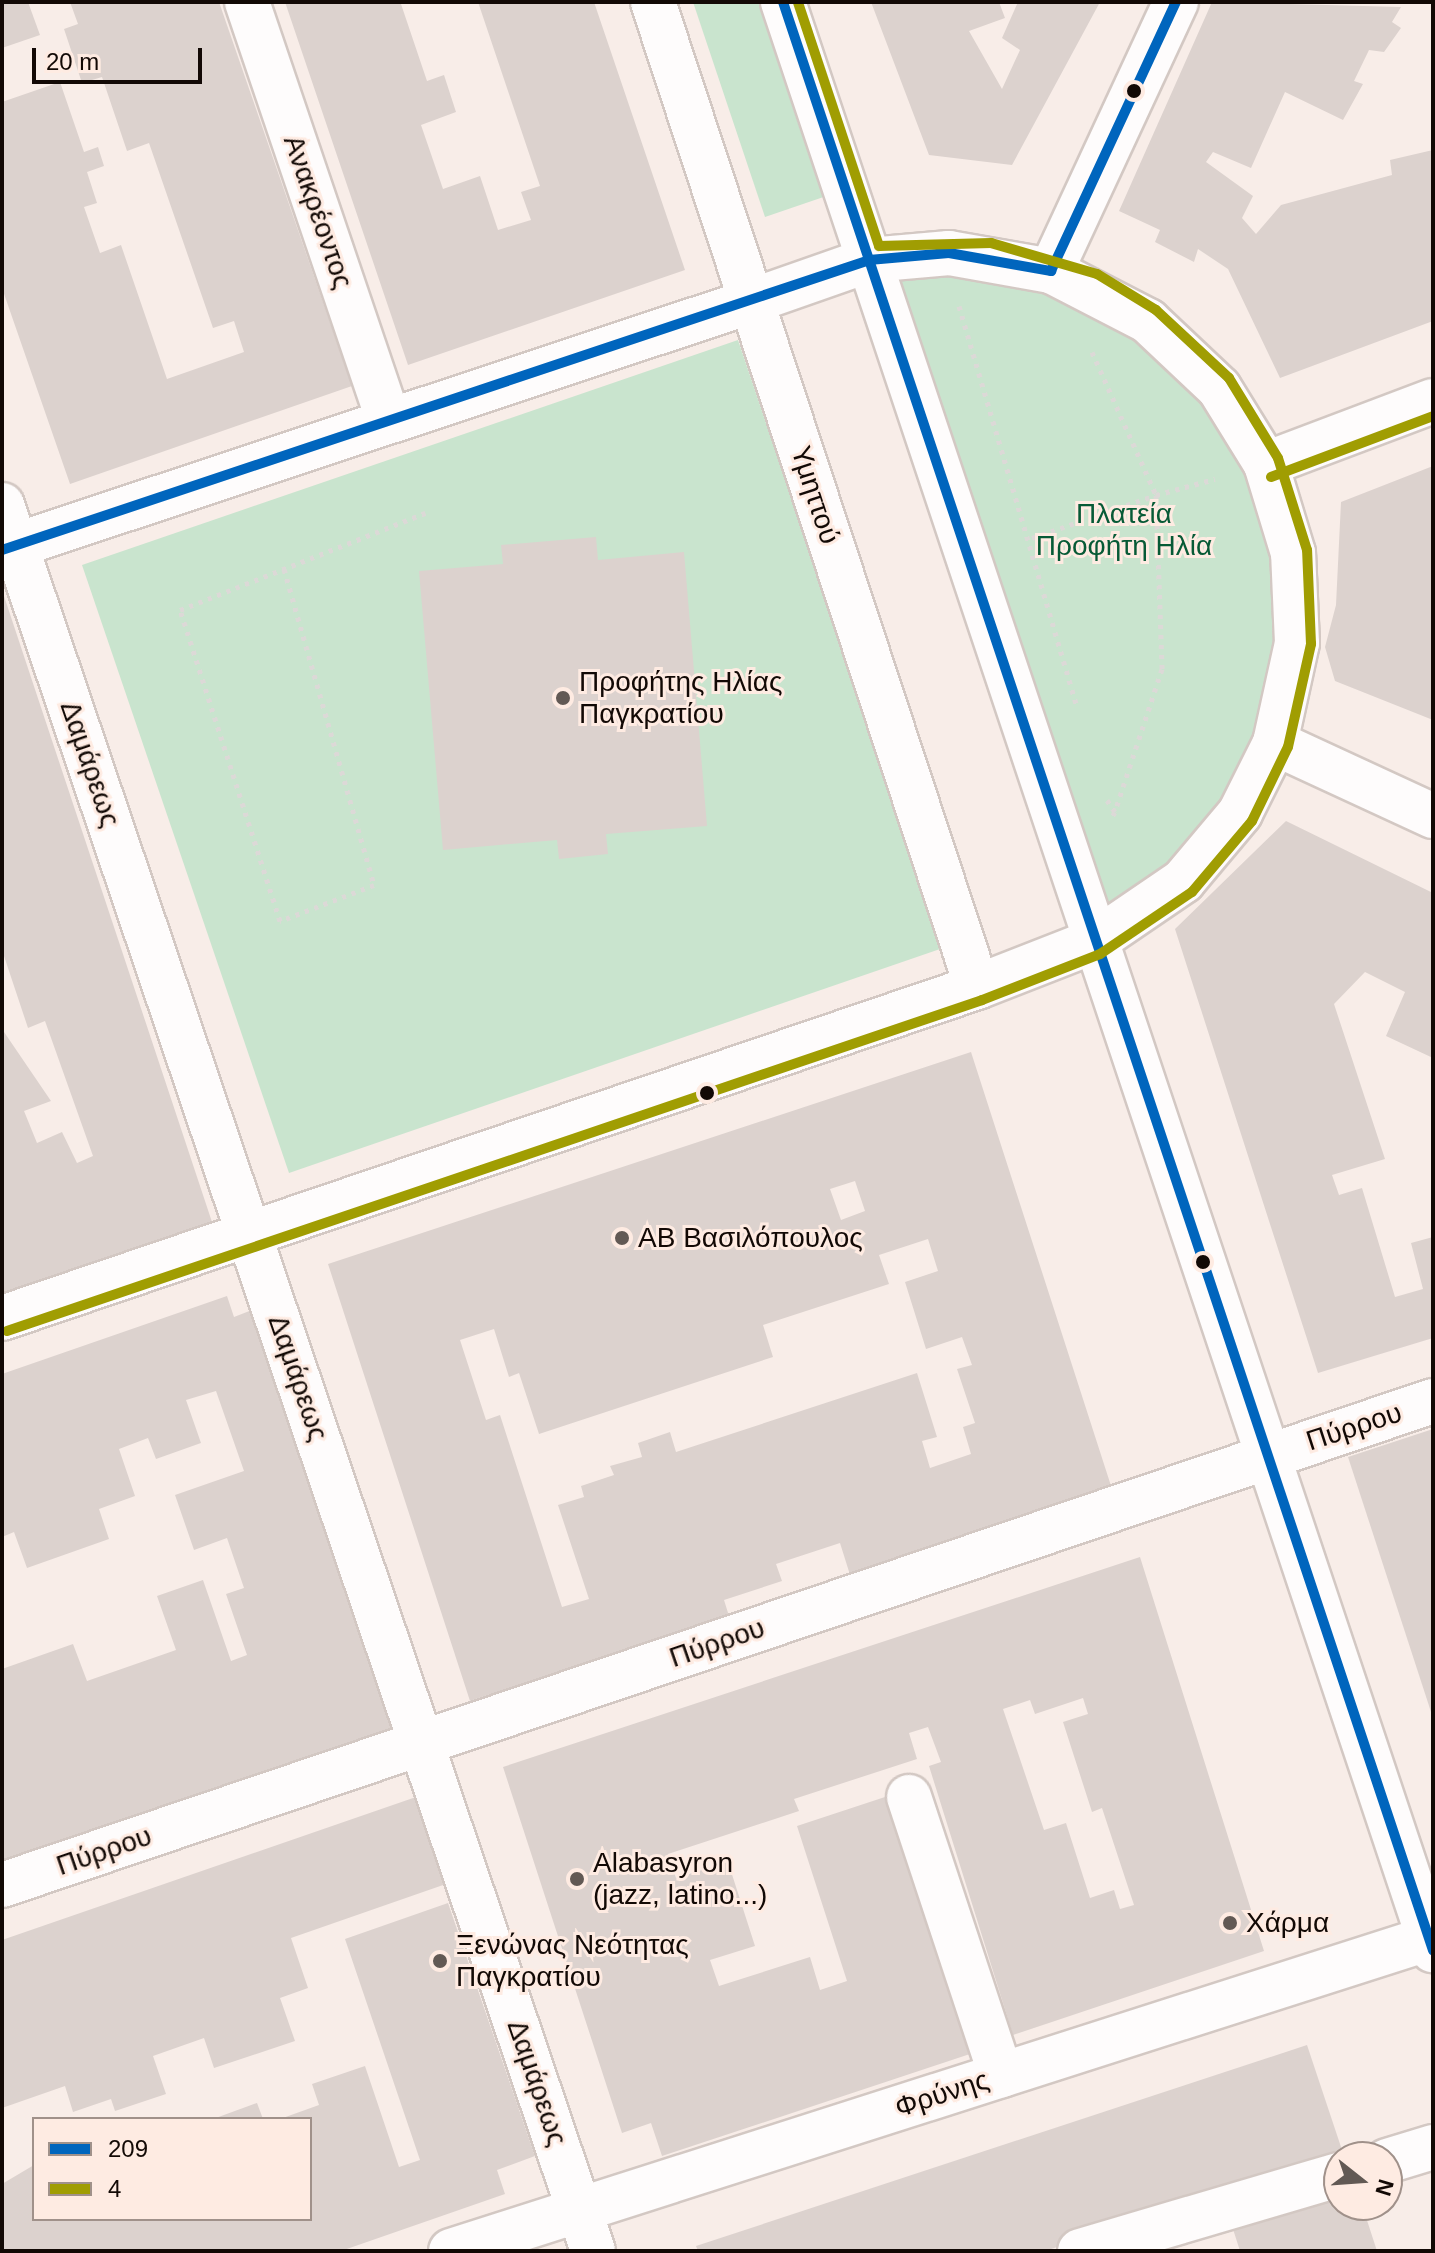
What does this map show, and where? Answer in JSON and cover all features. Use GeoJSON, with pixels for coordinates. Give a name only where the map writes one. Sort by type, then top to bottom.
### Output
{"type":"FeatureCollection","features":[{"type":"Feature","properties":{"kind":"street","name":"Ανακρέοντος"},"geometry":{"type":"LineString","coordinates":[[247,2],[389,421]]}},
{"type":"Feature","properties":{"kind":"street","name":"Υμηττού"},"geometry":{"type":"LineString","coordinates":[[653,2],[977,987]]}},
{"type":"Feature","properties":{"kind":"street"},"geometry":{"type":"LineString","coordinates":[[783,2],[1432,1942]]}},
{"type":"Feature","properties":{"kind":"street"},"geometry":{"type":"LineString","coordinates":[[1051,271],[1176,2]]}},
{"type":"Feature","properties":{"kind":"street"},"geometry":{"type":"LineString","coordinates":[[2,1318],[977,987],[1095,941],[1183,881],[1240,813],[1275,743],[1297,643],[1293,553],[1266,464],[1219,388],[1148,321],[1091,287],[1051,271],[949,253],[869,260],[389,421],[7,533]]}},
{"type":"Feature","properties":{"kind":"street"},"geometry":{"type":"LineString","coordinates":[[1266,464],[1433,401]]}},
{"type":"Feature","properties":{"kind":"street","name":"Δαμάρεως"},"geometry":{"type":"LineString","coordinates":[[7,533],[249,1234],[593,2251]]}},
{"type":"Feature","properties":{"kind":"street"},"geometry":{"type":"LineString","coordinates":[[1275,743],[1433,816]]}},
{"type":"Feature","properties":{"kind":"street","name":"Πύρρου"},"geometry":{"type":"LineString","coordinates":[[2,1885],[1433,1401]]}},
{"type":"Feature","properties":{"kind":"street"},"geometry":{"type":"LineString","coordinates":[[909,1797],[1001,2075]]}},
{"type":"Feature","properties":{"kind":"street","name":"Φρύνης"},"geometry":{"type":"LineString","coordinates":[[451,2251],[1001,2075],[1432,1942]]}},
{"type":"Feature","properties":{"kind":"street"},"geometry":{"type":"LineString","coordinates":[[1403,2156],[1433,2147]]}},
{"type":"Feature","properties":{"kind":"street"},"geometry":{"type":"LineString","coordinates":[[1080,2251],[1323,2180]]}},
{"type":"Feature","properties":{"kind":"path"},"geometry":{"type":"LineString","coordinates":[[949,253],[1079,713]]}},
{"type":"Feature","properties":{"kind":"path"},"geometry":{"type":"LineString","coordinates":[[1072,871],[1115,812],[1162,669],[1156,495],[1088,344],[1091,287]]}},
{"type":"Feature","properties":{"kind":"path"},"geometry":{"type":"LineString","coordinates":[[1032,538],[1156,495],[1266,464]]}},
{"type":"Feature","properties":{"kind":"path"},"geometry":{"type":"LineString","coordinates":[[284,569],[374,885],[280,921],[180,610],[425,513]]}},
{"type":"Feature","properties":{"kind":"path"},"geometry":{"type":"LineString","coordinates":[[1098,786],[1115,812]]}},
{"type":"Feature","properties":{"kind":"green space"},"geometry":{"type":"Polygon","coordinates":[[[693,2],[781,2],[844,190],[765,217],[693,2]]]}},
{"type":"Feature","properties":{"kind":"green space","name":"Πλατεία Προφήτη Ηλία"},"geometry":{"type":"Polygon","coordinates":[[[869,260],[1051,271],[1219,388],[1293,553],[1240,813],[1095,941],[869,260]]]}},
{"type":"Feature","properties":{"kind":"green space"},"geometry":{"type":"Polygon","coordinates":[[[738,340],[943,948],[289,1173],[82,565],[738,340]]]}},
{"type":"Feature","properties":{"kind":"building"},"geometry":{"type":"Polygon","coordinates":[[[2,2],[28,2],[40,35],[2,48],[2,2]]]}},
{"type":"Feature","properties":{"kind":"building"},"geometry":{"type":"Polygon","coordinates":[[[70,2],[219,2],[352,386],[70,484],[2,288],[2,102],[60,82],[84,152],[98,147],[104,166],[87,172],[97,203],[84,207],[100,253],[121,245],[167,379],[244,352],[234,321],[213,328],[149,143],[127,151],[102,77],[82,83],[64,29],[78,24],[70,2]]]}},
{"type":"Feature","properties":{"kind":"building"},"geometry":{"type":"Polygon","coordinates":[[[285,2],[406,2],[401,4],[427,81],[444,75],[456,112],[421,125],[443,189],[480,176],[498,230],[531,220],[521,192],[540,186],[478,2],[594,2],[685,270],[408,365],[285,2]]]}},
{"type":"Feature","properties":{"kind":"building"},"geometry":{"type":"Polygon","coordinates":[[[871,2],[999,2],[1005,18],[969,31],[1002,89],[1020,50],[1002,38],[1018,2],[1100,2],[1012,165],[929,155],[871,2]]]}},
{"type":"Feature","properties":{"kind":"building"},"geometry":{"type":"Polygon","coordinates":[[[1212,2],[1401,7],[1392,22],[1401,28],[1384,52],[1369,50],[1354,81],[1363,84],[1343,120],[1285,92],[1251,168],[1213,152],[1206,162],[1253,196],[1242,218],[1256,234],[1281,205],[1392,175],[1390,160],[1433,150],[1433,321],[1280,378],[1228,269],[1198,249],[1194,262],[1155,242],[1160,230],[1119,211],[1212,2]]]}},
{"type":"Feature","properties":{"kind":"building"},"geometry":{"type":"Polygon","coordinates":[[[1433,466],[1433,720],[1335,681],[1325,647],[1336,605],[1341,502],[1433,466]]]}},
{"type":"Feature","properties":{"kind":"building","name":"Προφήτης Ηλίας Παγκρατίου"},"geometry":{"type":"Polygon","coordinates":[[[596,537],[598,560],[684,552],[707,826],[606,834],[608,854],[559,859],[557,840],[443,850],[419,571],[503,564],[501,545],[596,537]]]}},
{"type":"Feature","properties":{"kind":"building"},"geometry":{"type":"Polygon","coordinates":[[[3,593],[212,1222],[2,1293],[2,1029],[51,1101],[24,1111],[37,1143],[62,1132],[77,1163],[93,1156],[45,1021],[28,1028],[2,950],[3,593]]]}},
{"type":"Feature","properties":{"kind":"building"},"geometry":{"type":"Polygon","coordinates":[[[1286,821],[1433,893],[1433,1058],[1386,1036],[1405,992],[1365,972],[1334,1004],[1385,1159],[1332,1175],[1339,1195],[1362,1188],[1395,1297],[1423,1289],[1411,1243],[1433,1237],[1433,1338],[1318,1373],[1175,929],[1286,821]]]}},
{"type":"Feature","properties":{"kind":"building"},"geometry":{"type":"Polygon","coordinates":[[[971,1052],[1113,1492],[851,1578],[840,1543],[776,1564],[782,1581],[724,1600],[729,1616],[470,1701],[328,1264],[971,1052]],[[855,1181],[830,1189],[841,1220],[865,1211],[855,1181]],[[928,1239],[879,1255],[889,1284],[763,1325],[773,1357],[539,1434],[519,1373],[509,1377],[494,1329],[460,1340],[486,1420],[500,1415],[562,1607],[589,1599],[558,1505],[584,1497],[581,1486],[614,1475],[610,1466],[642,1457],[638,1443],[670,1432],[676,1452],[917,1373],[937,1437],[922,1441],[930,1468],[971,1454],[963,1427],[975,1423],[957,1369],[972,1365],[962,1337],[926,1349],[905,1282],[938,1271],[928,1239]]]}},
{"type":"Feature","properties":{"kind":"building"},"geometry":{"type":"Polygon","coordinates":[[[227,1296],[234,1317],[252,1310],[394,1727],[2,1863],[2,1669],[73,1644],[87,1681],[176,1650],[157,1596],[203,1580],[231,1661],[247,1655],[226,1594],[244,1588],[227,1538],[194,1550],[175,1495],[244,1471],[216,1391],[186,1400],[201,1443],[156,1459],[148,1438],[119,1449],[135,1496],[99,1509],[109,1539],[27,1568],[14,1532],[2,1537],[2,1374],[227,1296]]]}},
{"type":"Feature","properties":{"kind":"building"},"geometry":{"type":"Polygon","coordinates":[[[1433,1429],[1433,1714],[1432,1715],[1348,1457],[1433,1429]]]}},
{"type":"Feature","properties":{"kind":"building"},"geometry":{"type":"Polygon","coordinates":[[[1140,1557],[1264,1951],[1013,2035],[929,1766],[941,1762],[928,1727],[909,1733],[917,1759],[794,1799],[799,1811],[668,1854],[676,1878],[728,1862],[755,1946],[710,1960],[719,1986],[810,1957],[820,1990],[847,1981],[797,1826],[888,1796],[973,2053],[662,2156],[651,2123],[622,2133],[503,1767],[1140,1557]],[[1083,1698],[1035,1714],[1030,1700],[1003,1709],[1044,1830],[1066,1823],[1090,1898],[1114,1890],[1120,1909],[1134,1905],[1102,1808],[1092,1812],[1063,1722],[1088,1714],[1083,1698]]]}},
{"type":"Feature","properties":{"kind":"building"},"geometry":{"type":"Polygon","coordinates":[[[416,1797],[446,1884],[291,1938],[308,1988],[280,1998],[295,2041],[214,2068],[204,2038],[153,2056],[166,2094],[115,2111],[111,2099],[73,2112],[65,2086],[2,2108],[2,1940],[416,1797]]]}},
{"type":"Feature","properties":{"kind":"building"},"geometry":{"type":"Polygon","coordinates":[[[448,1903],[535,2156],[497,2170],[505,2194],[341,2251],[2,2251],[2,2184],[32,2166],[32,2221],[312,2221],[312,2117],[286,2117],[319,2105],[312,2084],[365,2066],[399,2167],[420,2160],[345,1939],[448,1903]]]}},
{"type":"Feature","properties":{"kind":"building"},"geometry":{"type":"Polygon","coordinates":[[[1307,2045],[1339,2141],[1323,2141],[1323,2160],[1045,2251],[698,2251],[696,2246],[1307,2045]]]}},
{"type":"Feature","properties":{"kind":"building"},"geometry":{"type":"Polygon","coordinates":[[[257,2103],[262,2117],[218,2117],[257,2103]]]}},
{"type":"Feature","properties":{"kind":"building"},"geometry":{"type":"Polygon","coordinates":[[[1323,2195],[1323,2221],[1367,2221],[1377,2251],[1240,2251],[1232,2226],[1323,2195]]]}},
{"type":"Feature","properties":{"kind":"transit line","name":"209"},"geometry":{"type":"LineString","coordinates":[[783,2],[1433,1950]]}},
{"type":"Feature","properties":{"kind":"transit line","name":"4"},"geometry":{"type":"LineString","coordinates":[[7,1331],[982,1000],[1100,954],[1192,892],[1252,821],[1288,747],[1311,644],[1307,550],[1278,458],[1229,378],[1156,310],[1097,274],[991,243],[879,246],[798,2]]}},
{"type":"Feature","properties":{"kind":"transit line","name":"209"},"geometry":{"type":"LineString","coordinates":[[2,550],[869,260],[949,253],[1051,271],[1176,2]]}},
{"type":"Feature","properties":{"kind":"transit line","name":"4"},"geometry":{"type":"LineString","coordinates":[[1271,477],[1433,416]]}},
{"type":"Feature","properties":{"kind":"place","name":"Προφήτης Ηλίας Παγκρατίου"},"geometry":{"type":"Point","coordinates":[563,698]}},
{"type":"Feature","properties":{"kind":"place","name":"ΑΒ Βασιλόπουλος"},"geometry":{"type":"Point","coordinates":[622,1238]}},
{"type":"Feature","properties":{"kind":"place","name":"Alabasyron (jazz, latino...)"},"geometry":{"type":"Point","coordinates":[577,1879]}},
{"type":"Feature","properties":{"kind":"place","name":"Χάρμα"},"geometry":{"type":"Point","coordinates":[1230,1923]}},
{"type":"Feature","properties":{"kind":"place","name":"Ξενώνας Νεότητας Παγκρατίου"},"geometry":{"type":"Point","coordinates":[440,1961]}}]}
